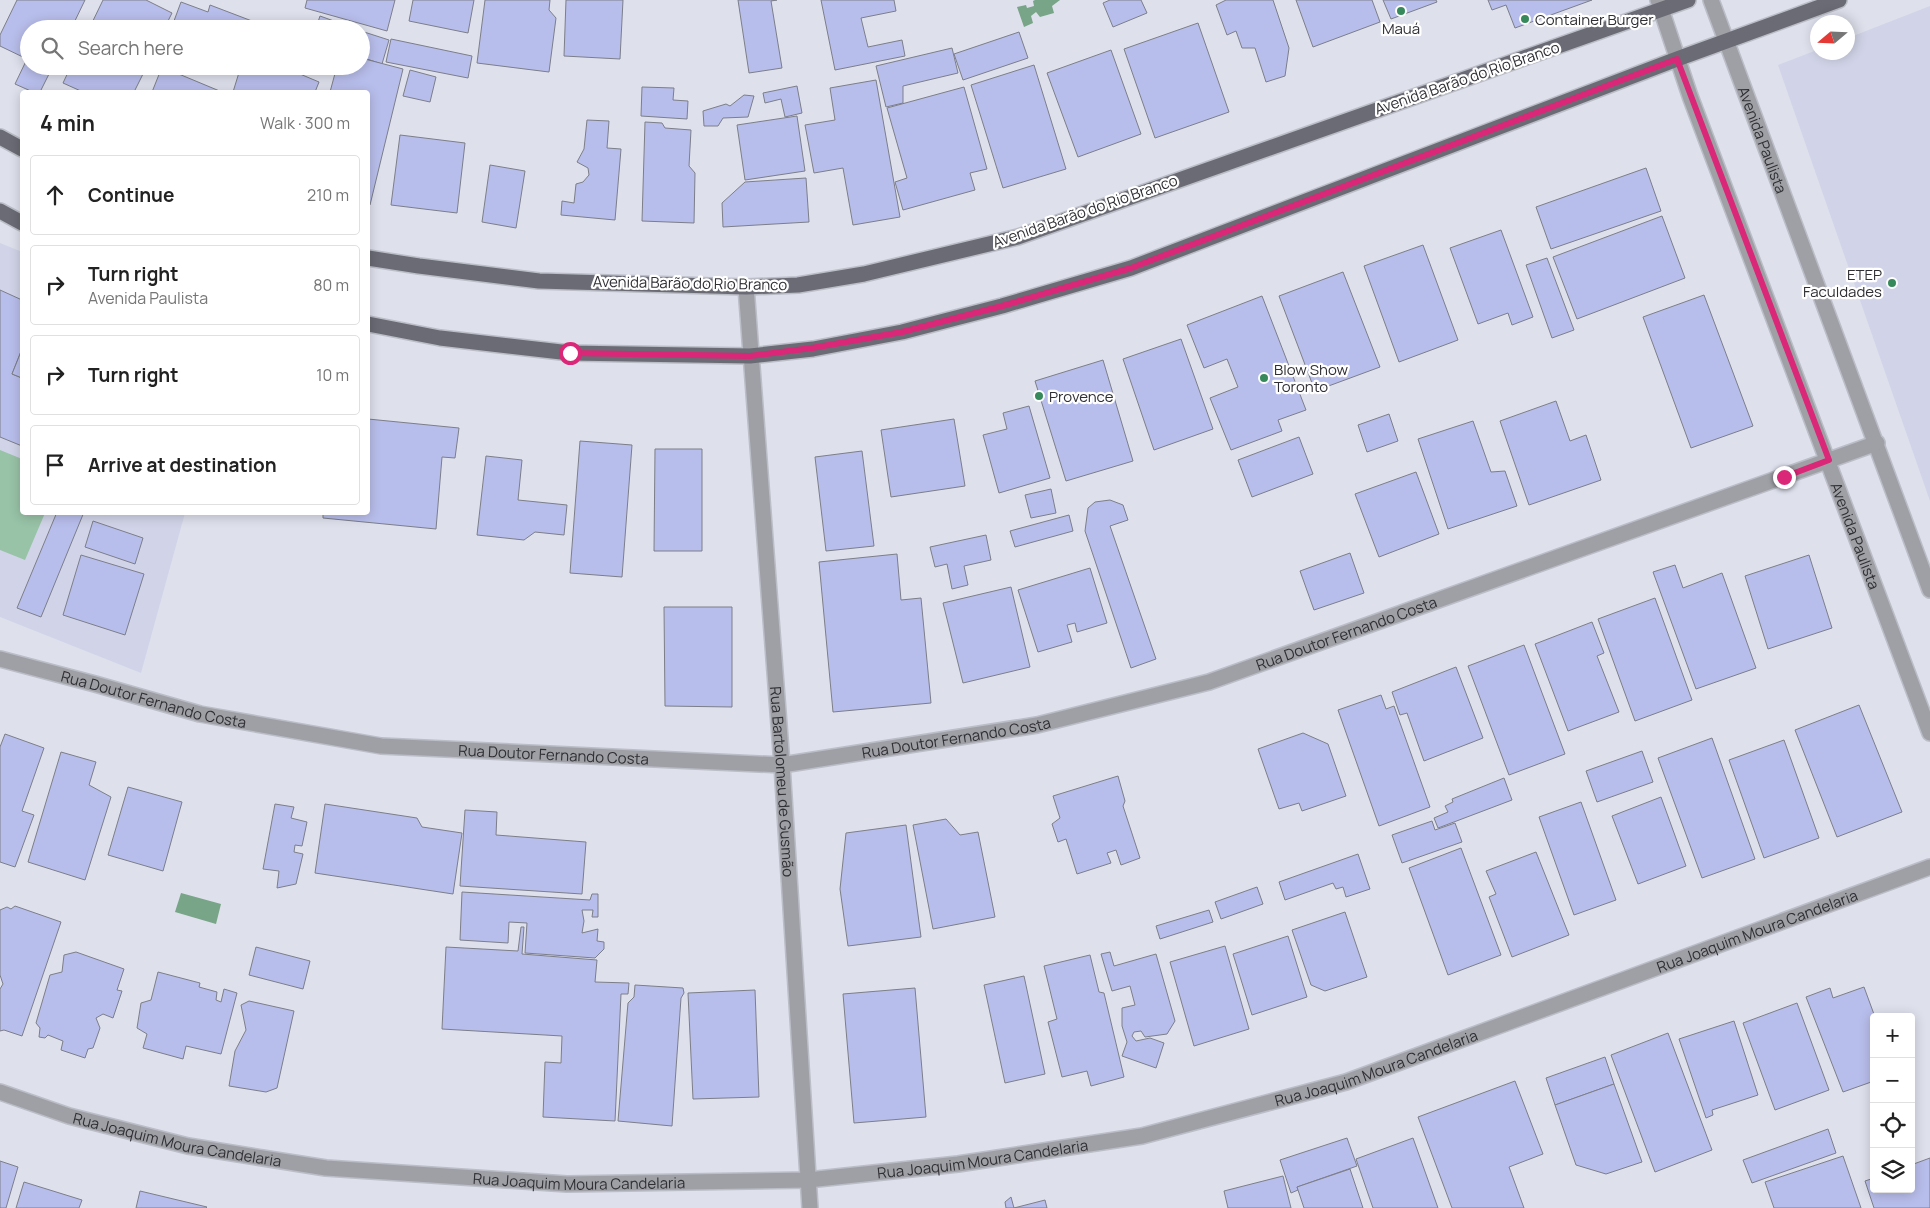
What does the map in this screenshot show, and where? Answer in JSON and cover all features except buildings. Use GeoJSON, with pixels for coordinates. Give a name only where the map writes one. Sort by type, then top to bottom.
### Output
{"type":"FeatureCollection","features":[{"type":"Feature","properties":{"kind":"main road","name":"Avenida Barão do Rio Branco"},"geometry":{"type":"LineString","coordinates":[[370,258],[539,281],[746,287],[798,284],[864,274],[1018,237],[1659,4],[1688,0]]}},
{"type":"Feature","properties":{"kind":"main road"},"geometry":{"type":"LineString","coordinates":[[370,324],[440,338],[570,353],[750,356],[812,348],[902,332],[1002,306],[1131,268],[1677,59],[1839,0]]}},
{"type":"Feature","properties":{"kind":"main road"},"geometry":{"type":"LineString","coordinates":[[0,138],[20,148]]}},
{"type":"Feature","properties":{"kind":"main road"},"geometry":{"type":"LineString","coordinates":[[0,211],[20,222]]}},
{"type":"Feature","properties":{"kind":"street","name":"Avenida Paulista"},"geometry":{"type":"LineString","coordinates":[[1711,0],[1930,590]]}},
{"type":"Feature","properties":{"kind":"street","name":"Avenida Paulista"},"geometry":{"type":"LineString","coordinates":[[1659,4],[1677,59],[1930,732]]}},
{"type":"Feature","properties":{"kind":"street","name":"Rua Bartolomeu de Gusmão"},"geometry":{"type":"LineString","coordinates":[[746,287],[782,765],[810,1208]]}},
{"type":"Feature","properties":{"kind":"street","name":"Rua Doutor Fernando Costa"},"geometry":{"type":"LineString","coordinates":[[0,659],[200,714],[381,746],[782,765],[1037,725],[1209,682],[1877,443]]}},
{"type":"Feature","properties":{"kind":"street","name":"Rua Joaquim Moura Candelaria"},"geometry":{"type":"LineString","coordinates":[[0,1092],[70,1116],[188,1146],[326,1168],[567,1184],[808,1180],[958,1164],[1142,1136],[1346,1082],[1930,868]]}},
{"type":"Feature","properties":{"kind":"shaded area"},"geometry":{"type":"Polygon","coordinates":[[[1060,0],[1052,6],[1054,13],[1040,17],[1036,12],[1031,16],[1033,23],[1024,27],[1017,7],[1026,5],[1027,8],[1034,6],[1033,1],[1060,0]]]}},
{"type":"Feature","properties":{"kind":"shaded area","name":"ETEP Faculdades"},"geometry":{"type":"Polygon","coordinates":[[[1930,6],[1930,501],[1778,65],[1810,53],[1810,60],[1855,60],[1855,35],[1930,6]]]}},
{"type":"Feature","properties":{"kind":"shaded area"},"geometry":{"type":"Polygon","coordinates":[[[0,243],[20,251],[20,515],[184,515],[141,673],[0,617],[0,243]]]}},
{"type":"Feature","properties":{"kind":"shaded area"},"geometry":{"type":"Polygon","coordinates":[[[0,450],[20,458],[20,515],[44,515],[25,560],[0,550],[0,450]]]}},
{"type":"Feature","properties":{"kind":"shaded area"},"geometry":{"type":"Polygon","coordinates":[[[181,893],[221,904],[216,924],[175,912],[181,893]]]}},
{"type":"Feature","properties":{"kind":"place","name":"Mauá"},"geometry":{"type":"Point","coordinates":[1401,11]}},
{"type":"Feature","properties":{"kind":"place","name":"Container Burger"},"geometry":{"type":"Point","coordinates":[1525,19]}},
{"type":"Feature","properties":{"kind":"place","name":"ETEP Faculdades"},"geometry":{"type":"Point","coordinates":[1892,283]}},
{"type":"Feature","properties":{"kind":"place","name":"Blow Show Toronto"},"geometry":{"type":"Point","coordinates":[1264,378]}},
{"type":"Feature","properties":{"kind":"place","name":"Provence"},"geometry":{"type":"Point","coordinates":[1039,396]}},
{"type":"Feature","properties":{"kind":"route"},"geometry":{"type":"LineString","coordinates":[[570,353],[750,356],[812,348],[902,332],[1002,306],[1131,268],[1677,59],[1829,460],[1784,477]]}}]}
